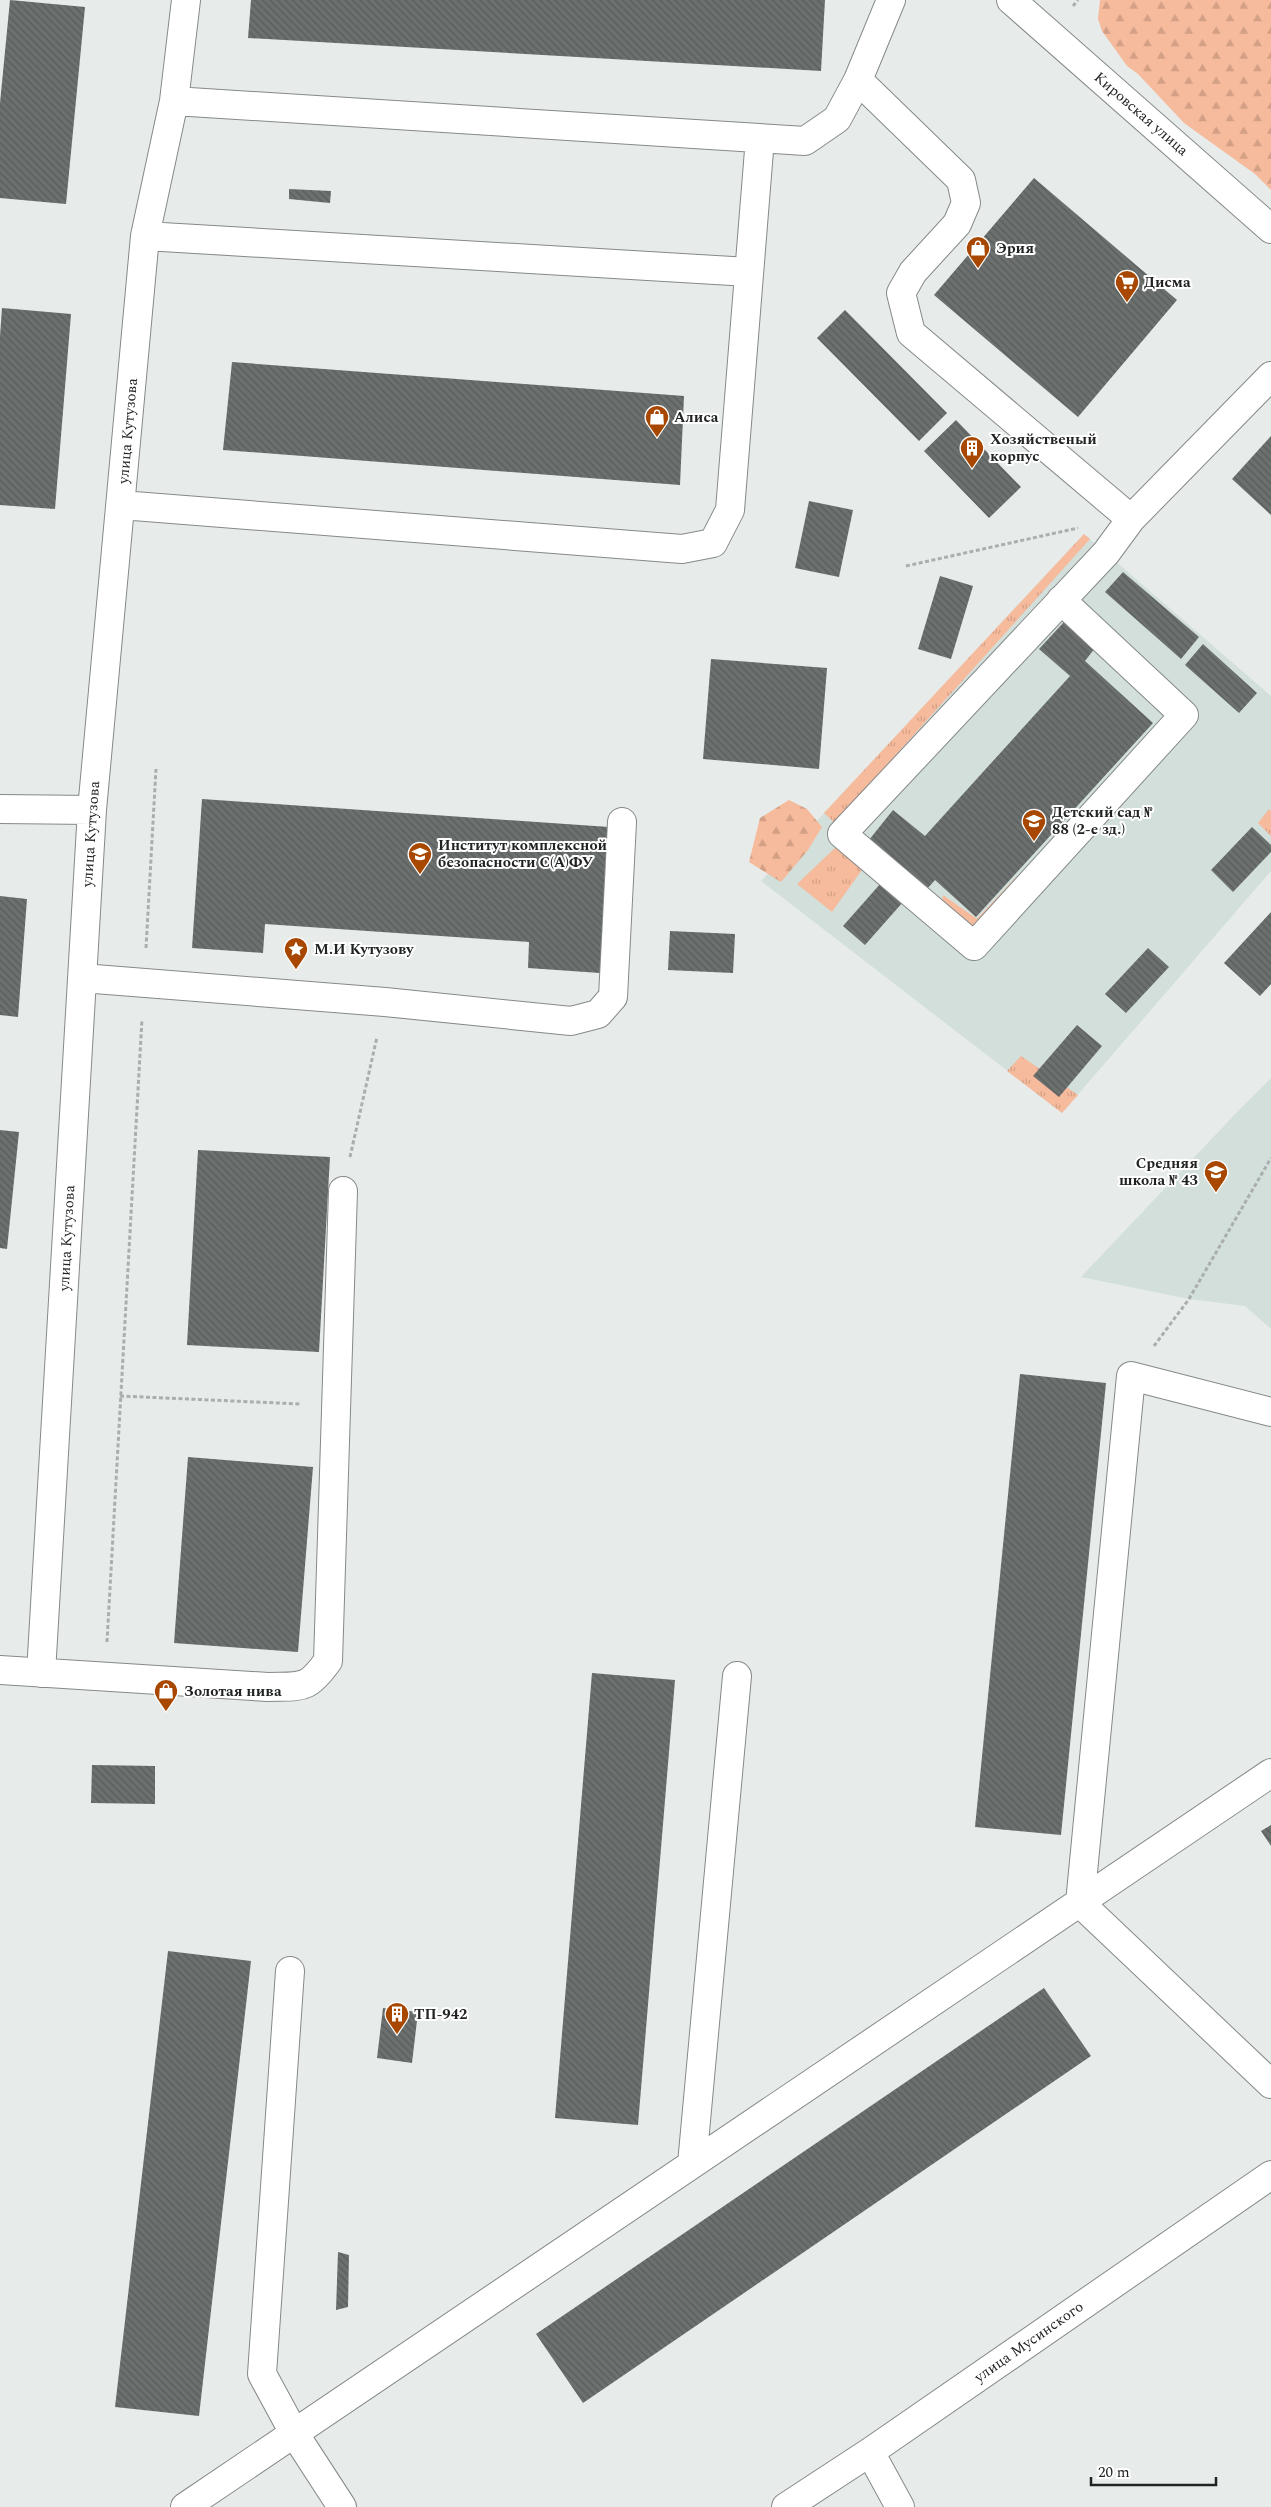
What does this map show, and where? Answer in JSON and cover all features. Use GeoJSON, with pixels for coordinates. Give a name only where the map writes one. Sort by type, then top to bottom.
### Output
{"type":"FeatureCollection","features":[{"type":"Feature","properties":{"kind":"street","name":"улица Кутузова"},"geometry":{"type":"LineString","coordinates":[[41,1673],[92,810],[145,236],[174,101],[186,0]]}},
{"type":"Feature","properties":{"kind":"street"},"geometry":{"type":"LineString","coordinates":[[174,101],[806,140],[837,119],[858,80],[891,0]]}},
{"type":"Feature","properties":{"kind":"street","name":"Кировская улица"},"geometry":{"type":"LineString","coordinates":[[1011,0],[1271,229]]}},
{"type":"Feature","properties":{"kind":"street"},"geometry":{"type":"LineString","coordinates":[[858,80],[961,180],[966,204],[957,224],[913,272],[901,293],[910,333],[1129,522]]}},
{"type":"Feature","properties":{"kind":"street"},"geometry":{"type":"LineString","coordinates":[[121,505],[682,549],[714,543],[730,510],[760,138]]}},
{"type":"Feature","properties":{"kind":"street"},"geometry":{"type":"LineString","coordinates":[[145,236],[749,272]]}},
{"type":"Feature","properties":{"kind":"street"},"geometry":{"type":"LineString","coordinates":[[1061,600],[1184,715],[974,946],[842,834],[1061,600],[1106,553],[1129,522],[1271,376]]}},
{"type":"Feature","properties":{"kind":"street"},"geometry":{"type":"LineString","coordinates":[[0,809],[92,810]]}},
{"type":"Feature","properties":{"kind":"street"},"geometry":{"type":"LineString","coordinates":[[82,978],[385,1002],[571,1021],[598,1014],[613,997],[622,822]]}},
{"type":"Feature","properties":{"kind":"street"},"geometry":{"type":"LineString","coordinates":[[0,1670],[106,1678],[303,1686],[314,1680],[328,1661],[342,1191]]}},
{"type":"Feature","properties":{"kind":"street"},"geometry":{"type":"LineString","coordinates":[[1080,1903],[1131,1376],[1271,1412]]}},
{"type":"Feature","properties":{"kind":"street"},"geometry":{"type":"LineString","coordinates":[[692,2164],[737,1676]]}},
{"type":"Feature","properties":{"kind":"street"},"geometry":{"type":"LineString","coordinates":[[185,2507],[1271,1773]]}},
{"type":"Feature","properties":{"kind":"street"},"geometry":{"type":"LineString","coordinates":[[1080,1903],[1271,2084]]}},
{"type":"Feature","properties":{"kind":"street"},"geometry":{"type":"LineString","coordinates":[[290,1971],[262,2374],[294,2433],[342,2507]]}},
{"type":"Feature","properties":{"kind":"street","name":"улица Мусинского"},"geometry":{"type":"LineString","coordinates":[[786,2507],[870,2452],[1271,2175]]}},
{"type":"Feature","properties":{"kind":"street"},"geometry":{"type":"LineString","coordinates":[[870,2452],[900,2507]]}},
{"type":"Feature","properties":{"kind":"path"},"geometry":{"type":"LineString","coordinates":[[906,566],[1092,525],[1129,522]]}},
{"type":"Feature","properties":{"kind":"path"},"geometry":{"type":"LineString","coordinates":[[106,1678],[120,1396],[156,769]]}},
{"type":"Feature","properties":{"kind":"path"},"geometry":{"type":"LineString","coordinates":[[342,1191],[385,1002]]}},
{"type":"Feature","properties":{"kind":"path"},"geometry":{"type":"LineString","coordinates":[[1131,1376],[1189,1299],[1271,1158]]}},
{"type":"Feature","properties":{"kind":"path"},"geometry":{"type":"LineString","coordinates":[[120,1396],[337,1405]]}},
{"type":"Feature","properties":{"kind":"shaded area","name":"Детский сад № 88 (2-е зд.)"},"geometry":{"type":"Polygon","coordinates":[[[1084,534],[1271,696],[1271,871],[1062,1113],[761,881],[1084,534]]]}},
{"type":"Feature","properties":{"kind":"shaded area","name":"Средняя школа № 43"},"geometry":{"type":"Polygon","coordinates":[[[1271,1078],[1271,1329],[1245,1306],[1189,1299],[1081,1277],[1240,1109],[1271,1078]]]}},
{"type":"Feature","properties":{"kind":"green space"},"geometry":{"type":"Polygon","coordinates":[[[1100,0],[1271,0],[1271,190],[1255,174],[1184,123],[1138,74],[1127,66],[1102,31],[1098,19],[1100,0]]]}},
{"type":"Feature","properties":{"kind":"green space"},"geometry":{"type":"Polygon","coordinates":[[[1084,534],[1090,539],[866,788],[870,793],[839,827],[824,813],[1084,534]]]}},
{"type":"Feature","properties":{"kind":"green space"},"geometry":{"type":"Polygon","coordinates":[[[789,800],[807,809],[822,827],[808,850],[781,882],[749,862],[760,818],[789,800]]]}},
{"type":"Feature","properties":{"kind":"green space"},"geometry":{"type":"Polygon","coordinates":[[[1269,809],[1271,811],[1271,836],[1258,823],[1269,809]]]}},
{"type":"Feature","properties":{"kind":"green space"},"geometry":{"type":"Polygon","coordinates":[[[837,846],[864,867],[832,912],[797,884],[837,846]]]}},
{"type":"Feature","properties":{"kind":"green space"},"geometry":{"type":"Polygon","coordinates":[[[1017,876],[1023,882],[979,934],[941,908],[943,895],[977,919],[1017,876]]]}},
{"type":"Feature","properties":{"kind":"green space"},"geometry":{"type":"Polygon","coordinates":[[[1021,1056],[1078,1095],[1062,1113],[1007,1071],[1021,1056]]]}},
{"type":"Feature","properties":{"kind":"building"},"geometry":{"type":"Polygon","coordinates":[[[10,0],[85,7],[66,204],[0,198],[0,103],[10,0]]]}},
{"type":"Feature","properties":{"kind":"building"},"geometry":{"type":"Polygon","coordinates":[[[251,0],[825,0],[821,71],[248,38],[251,0]]]}},
{"type":"Feature","properties":{"kind":"building"},"geometry":{"type":"Polygon","coordinates":[[[1034,178],[1177,300],[1078,417],[934,295],[1034,178]]]}},
{"type":"Feature","properties":{"kind":"building"},"geometry":{"type":"Polygon","coordinates":[[[289,189],[331,191],[330,203],[289,199],[289,189]]]}},
{"type":"Feature","properties":{"kind":"building"},"geometry":{"type":"Polygon","coordinates":[[[2,308],[71,314],[55,509],[0,505],[0,336],[2,308]]]}},
{"type":"Feature","properties":{"kind":"building"},"geometry":{"type":"Polygon","coordinates":[[[845,310],[947,413],[919,441],[817,338],[845,310]]]}},
{"type":"Feature","properties":{"kind":"building"},"geometry":{"type":"Polygon","coordinates":[[[232,362],[684,396],[680,485],[223,450],[232,362]]]}},
{"type":"Feature","properties":{"kind":"building","name":"Хозяйственый корпус"},"geometry":{"type":"Polygon","coordinates":[[[956,420],[1021,487],[989,518],[924,451],[956,420]]]}},
{"type":"Feature","properties":{"kind":"building"},"geometry":{"type":"Polygon","coordinates":[[[1271,436],[1271,515],[1232,479],[1271,436]]]}},
{"type":"Feature","properties":{"kind":"building"},"geometry":{"type":"Polygon","coordinates":[[[809,501],[853,510],[839,577],[795,568],[809,501]]]}},
{"type":"Feature","properties":{"kind":"building"},"geometry":{"type":"Polygon","coordinates":[[[1123,572],[1199,637],[1181,659],[1105,592],[1123,572]]]}},
{"type":"Feature","properties":{"kind":"building"},"geometry":{"type":"Polygon","coordinates":[[[940,576],[973,586],[951,659],[918,649],[940,576]]]}},
{"type":"Feature","properties":{"kind":"building"},"geometry":{"type":"Polygon","coordinates":[[[1064,622],[1095,648],[1085,661],[1153,723],[976,917],[935,880],[927,889],[869,840],[893,810],[925,836],[1070,676],[1039,649],[1064,622]]]}},
{"type":"Feature","properties":{"kind":"building"},"geometry":{"type":"Polygon","coordinates":[[[1203,644],[1257,693],[1239,713],[1185,665],[1203,644]]]}},
{"type":"Feature","properties":{"kind":"building"},"geometry":{"type":"Polygon","coordinates":[[[711,659],[827,668],[819,769],[703,759],[711,659]]]}},
{"type":"Feature","properties":{"kind":"building"},"geometry":{"type":"Polygon","coordinates":[[[202,799],[609,827],[600,973],[528,968],[529,942],[265,924],[263,953],[192,948],[202,799]]]}},
{"type":"Feature","properties":{"kind":"building"},"geometry":{"type":"Polygon","coordinates":[[[1252,827],[1271,845],[1271,852],[1233,892],[1211,870],[1252,827]]]}},
{"type":"Feature","properties":{"kind":"building"},"geometry":{"type":"Polygon","coordinates":[[[881,883],[903,902],[865,945],[843,926],[881,883]]]}},
{"type":"Feature","properties":{"kind":"building"},"geometry":{"type":"Polygon","coordinates":[[[0,896],[27,899],[18,1017],[0,1015],[0,896]]]}},
{"type":"Feature","properties":{"kind":"building"},"geometry":{"type":"Polygon","coordinates":[[[1271,912],[1271,984],[1260,996],[1224,963],[1271,912]]]}},
{"type":"Feature","properties":{"kind":"building"},"geometry":{"type":"Polygon","coordinates":[[[670,931],[735,934],[733,973],[668,970],[670,931]]]}},
{"type":"Feature","properties":{"kind":"building"},"geometry":{"type":"Polygon","coordinates":[[[1148,948],[1169,967],[1126,1013],[1105,994],[1148,948]]]}},
{"type":"Feature","properties":{"kind":"building"},"geometry":{"type":"Polygon","coordinates":[[[1077,1025],[1102,1046],[1059,1097],[1033,1076],[1077,1025]]]}},
{"type":"Feature","properties":{"kind":"building"},"geometry":{"type":"Polygon","coordinates":[[[0,1130],[19,1132],[7,1249],[0,1248],[0,1130]]]}},
{"type":"Feature","properties":{"kind":"building"},"geometry":{"type":"Polygon","coordinates":[[[198,1150],[330,1157],[319,1352],[187,1345],[198,1150]]]}},
{"type":"Feature","properties":{"kind":"building"},"geometry":{"type":"Polygon","coordinates":[[[1020,1374],[1106,1383],[1061,1835],[975,1827],[1020,1374]]]}},
{"type":"Feature","properties":{"kind":"building"},"geometry":{"type":"Polygon","coordinates":[[[188,1457],[313,1467],[298,1652],[174,1643],[188,1457]]]}},
{"type":"Feature","properties":{"kind":"building"},"geometry":{"type":"Polygon","coordinates":[[[592,1673],[675,1680],[638,2125],[555,2118],[592,1673]]]}},
{"type":"Feature","properties":{"kind":"building"},"geometry":{"type":"Polygon","coordinates":[[[92,1765],[155,1766],[155,1804],[91,1803],[92,1765]]]}},
{"type":"Feature","properties":{"kind":"building"},"geometry":{"type":"Polygon","coordinates":[[[1271,1825],[1271,1846],[1261,1831],[1271,1825]]]}},
{"type":"Feature","properties":{"kind":"building"},"geometry":{"type":"Polygon","coordinates":[[[168,1951],[251,1961],[199,2416],[115,2407],[168,1951]]]}},
{"type":"Feature","properties":{"kind":"building"},"geometry":{"type":"Polygon","coordinates":[[[1044,1988],[1091,2056],[583,2403],[536,2334],[1044,1988]]]}},
{"type":"Feature","properties":{"kind":"building","name":"ТП-942"},"geometry":{"type":"Polygon","coordinates":[[[383,2008],[418,2012],[412,2063],[377,2058],[383,2008]]]}},
{"type":"Feature","properties":{"kind":"building"},"geometry":{"type":"Polygon","coordinates":[[[338,2252],[349,2255],[348,2307],[336,2310],[338,2252]]]}},
{"type":"Feature","properties":{"kind":"place","name":"Эрия"},"geometry":{"type":"Point","coordinates":[978,269]}},
{"type":"Feature","properties":{"kind":"place","name":"Дисма"},"geometry":{"type":"Point","coordinates":[1127,303]}},
{"type":"Feature","properties":{"kind":"place","name":"Алиса"},"geometry":{"type":"Point","coordinates":[657,438]}},
{"type":"Feature","properties":{"kind":"place","name":"Хозяйственый корпус"},"geometry":{"type":"Point","coordinates":[972,469]}},
{"type":"Feature","properties":{"kind":"place","name":"Детский сад № 88 (2-е зд.)"},"geometry":{"type":"Point","coordinates":[1034,842]}},
{"type":"Feature","properties":{"kind":"place","name":"Институт комплексной безопасности С(А)ФУ"},"geometry":{"type":"Point","coordinates":[420,875]}},
{"type":"Feature","properties":{"kind":"place","name":"М.И Кутузову"},"geometry":{"type":"Point","coordinates":[296,970]}},
{"type":"Feature","properties":{"kind":"place","name":"Средняя школа № 43"},"geometry":{"type":"Point","coordinates":[1216,1193]}},
{"type":"Feature","properties":{"kind":"place","name":"Золотая нива"},"geometry":{"type":"Point","coordinates":[166,1712]}},
{"type":"Feature","properties":{"kind":"place","name":"ТП-942"},"geometry":{"type":"Point","coordinates":[397,2035]}}]}
